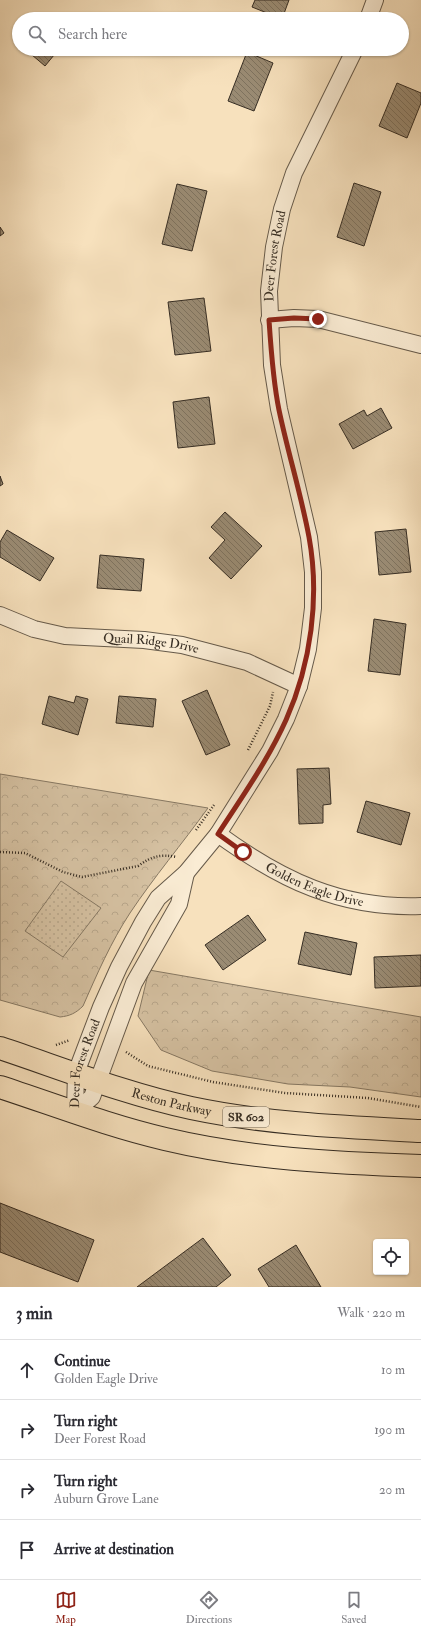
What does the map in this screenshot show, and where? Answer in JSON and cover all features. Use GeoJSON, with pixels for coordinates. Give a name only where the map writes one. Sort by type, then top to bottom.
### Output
{"type":"FeatureCollection","features":[{"type":"Feature","properties":{"kind":"main road","name":"Reston Parkway"},"geometry":{"type":"LineString","coordinates":[[0,1048],[98,1081],[191,1108],[281,1122],[421,1131]]}},
{"type":"Feature","properties":{"kind":"main road"},"geometry":{"type":"LineString","coordinates":[[0,1087],[135,1131],[167,1139],[260,1155],[323,1163],[421,1166]]}},
{"type":"Feature","properties":{"kind":"street"},"geometry":{"type":"LineString","coordinates":[[371,12],[375,0]]}},
{"type":"Feature","properties":{"kind":"street","name":"Deer Forest Road"},"geometry":{"type":"LineString","coordinates":[[75,1112],[76,1073],[101,1007],[119,967],[143,922],[158,898],[186,873],[218,834],[270,751],[286,719],[299,686],[308,649],[313,608],[313,572],[309,537],[279,409],[272,365],[268,290],[274,247],[282,209],[294,173],[352,56]]}},
{"type":"Feature","properties":{"kind":"street"},"geometry":{"type":"LineString","coordinates":[[269,320],[294,318],[318,319],[421,345]]}},
{"type":"Feature","properties":{"kind":"street","name":"Quail Ridge Drive"},"geometry":{"type":"LineString","coordinates":[[0,614],[34,629],[65,636],[144,640],[182,645],[247,662],[299,686]]}},
{"type":"Feature","properties":{"kind":"street","name":"Golden Eagle Drive"},"geometry":{"type":"LineString","coordinates":[[218,834],[269,869],[332,895],[367,903],[397,907],[421,906]]}},
{"type":"Feature","properties":{"kind":"street","name":"Deer Forest Road"},"geometry":{"type":"LineString","coordinates":[[75,1112],[92,1097],[113,1036],[134,983],[179,904],[186,873]]}},
{"type":"Feature","properties":{"kind":"path"},"geometry":{"type":"LineString","coordinates":[[0,852],[25,853],[57,869],[82,877],[138,866],[145,860],[162,854],[177,857]]}},
{"type":"Feature","properties":{"kind":"path"},"geometry":{"type":"LineString","coordinates":[[113,1036],[126,1053],[138,1061],[159,1070],[213,1082],[284,1093],[368,1098],[421,1107]]}},
{"type":"Feature","properties":{"kind":"path"},"geometry":{"type":"LineString","coordinates":[[52,1045],[66,1042],[72,1038]]}},
{"type":"Feature","properties":{"kind":"green space"},"geometry":{"type":"Polygon","coordinates":[[[0,774],[208,808],[149,886],[123,924],[110,947],[83,1006],[67,1016],[60,1017],[0,1000],[0,774]]]}},
{"type":"Feature","properties":{"kind":"green space"},"geometry":{"type":"Polygon","coordinates":[[[61,881],[101,908],[63,957],[25,931],[61,881]]]}},
{"type":"Feature","properties":{"kind":"green space"},"geometry":{"type":"Polygon","coordinates":[[[149,970],[421,1017],[421,1097],[350,1087],[288,1084],[212,1071],[161,1050],[138,1016],[149,970]]]}},
{"type":"Feature","properties":{"kind":"building"},"geometry":{"type":"Polygon","coordinates":[[[255,0],[289,0],[285,12],[264,12],[252,7],[255,0]]]}},
{"type":"Feature","properties":{"kind":"building"},"geometry":{"type":"Polygon","coordinates":[[[33,56],[53,56],[45,66],[33,56]]]}},
{"type":"Feature","properties":{"kind":"building"},"geometry":{"type":"Polygon","coordinates":[[[245,56],[256,56],[273,63],[254,111],[228,101],[245,56]]]}},
{"type":"Feature","properties":{"kind":"building"},"geometry":{"type":"Polygon","coordinates":[[[397,83],[421,93],[421,103],[407,138],[379,126],[397,83]]]}},
{"type":"Feature","properties":{"kind":"building"},"geometry":{"type":"Polygon","coordinates":[[[354,183],[381,192],[364,246],[337,237],[354,183]]]}},
{"type":"Feature","properties":{"kind":"building"},"geometry":{"type":"Polygon","coordinates":[[[177,184],[207,191],[192,251],[162,244],[177,184]]]}},
{"type":"Feature","properties":{"kind":"building"},"geometry":{"type":"Polygon","coordinates":[[[0,227],[4,233],[0,236],[0,227]]]}},
{"type":"Feature","properties":{"kind":"building"},"geometry":{"type":"Polygon","coordinates":[[[204,298],[211,351],[175,355],[168,302],[204,298]]]}},
{"type":"Feature","properties":{"kind":"building"},"geometry":{"type":"Polygon","coordinates":[[[209,397],[215,444],[178,448],[173,402],[209,397]]]}},
{"type":"Feature","properties":{"kind":"building"},"geometry":{"type":"Polygon","coordinates":[[[381,408],[392,428],[353,449],[339,424],[364,410],[367,416],[381,408]]]}},
{"type":"Feature","properties":{"kind":"building"},"geometry":{"type":"Polygon","coordinates":[[[0,476],[3,484],[0,486],[0,476]]]}},
{"type":"Feature","properties":{"kind":"building"},"geometry":{"type":"Polygon","coordinates":[[[225,512],[262,546],[231,579],[209,558],[225,540],[211,527],[225,512]]]}},
{"type":"Feature","properties":{"kind":"building"},"geometry":{"type":"Polygon","coordinates":[[[406,529],[411,572],[379,575],[375,532],[406,529]]]}},
{"type":"Feature","properties":{"kind":"building"},"geometry":{"type":"Polygon","coordinates":[[[7,530],[54,558],[40,581],[0,557],[0,542],[7,530]]]}},
{"type":"Feature","properties":{"kind":"building"},"geometry":{"type":"Polygon","coordinates":[[[100,555],[144,559],[141,591],[97,588],[100,555]]]}},
{"type":"Feature","properties":{"kind":"building"},"geometry":{"type":"Polygon","coordinates":[[[374,619],[406,624],[400,675],[368,671],[374,619]]]}},
{"type":"Feature","properties":{"kind":"building"},"geometry":{"type":"Polygon","coordinates":[[[207,690],[230,745],[206,755],[182,701],[207,690]]]}},
{"type":"Feature","properties":{"kind":"building"},"geometry":{"type":"Polygon","coordinates":[[[49,696],[74,703],[76,696],[88,699],[78,735],[42,724],[49,696]]]}},
{"type":"Feature","properties":{"kind":"building"},"geometry":{"type":"Polygon","coordinates":[[[119,696],[156,699],[153,727],[116,723],[119,696]]]}},
{"type":"Feature","properties":{"kind":"building"},"geometry":{"type":"Polygon","coordinates":[[[329,768],[331,804],[323,805],[323,823],[299,824],[297,769],[329,768]]]}},
{"type":"Feature","properties":{"kind":"building"},"geometry":{"type":"Polygon","coordinates":[[[366,801],[410,813],[401,845],[357,832],[366,801]]]}},
{"type":"Feature","properties":{"kind":"building"},"geometry":{"type":"Polygon","coordinates":[[[248,915],[266,940],[223,970],[205,945],[248,915]]]}},
{"type":"Feature","properties":{"kind":"building"},"geometry":{"type":"Polygon","coordinates":[[[305,932],[357,943],[351,975],[298,964],[305,932]]]}},
{"type":"Feature","properties":{"kind":"building"},"geometry":{"type":"Polygon","coordinates":[[[421,955],[421,986],[375,988],[374,957],[421,955]]]}},
{"type":"Feature","properties":{"kind":"building"},"geometry":{"type":"Polygon","coordinates":[[[0,1203],[94,1240],[78,1282],[0,1252],[0,1203]]]}},
{"type":"Feature","properties":{"kind":"building"},"geometry":{"type":"Polygon","coordinates":[[[203,1238],[231,1275],[216,1287],[137,1287],[203,1238]]]}},
{"type":"Feature","properties":{"kind":"building"},"geometry":{"type":"Polygon","coordinates":[[[296,1245],[321,1287],[269,1287],[258,1269],[296,1245]]]}},
{"type":"Feature","properties":{"kind":"route"},"geometry":{"type":"LineString","coordinates":[[243,852],[218,834],[270,751],[286,719],[299,686],[308,649],[313,608],[313,572],[309,537],[279,409],[272,365],[269,320],[294,318],[318,319]]}}]}
